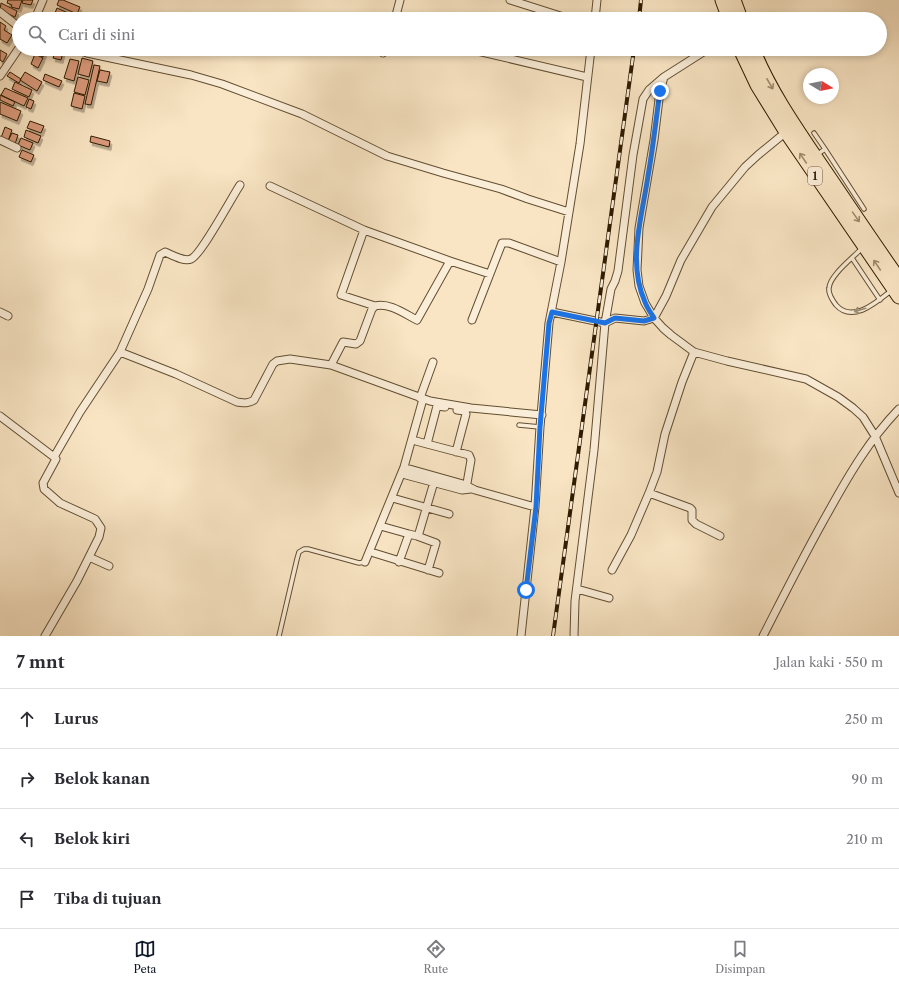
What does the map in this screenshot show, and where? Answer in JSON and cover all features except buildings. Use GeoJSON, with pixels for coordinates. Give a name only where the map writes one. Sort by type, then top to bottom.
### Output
{"type":"FeatureCollection","features":[{"type":"Feature","properties":{"kind":"highway"},"geometry":{"type":"LineString","coordinates":[[727,1],[728,12]]}},
{"type":"Feature","properties":{"kind":"highway"},"geometry":{"type":"LineString","coordinates":[[727,1],[736,12]]}},
{"type":"Feature","properties":{"kind":"highway","name":"1"},"geometry":{"type":"LineString","coordinates":[[743,56],[757,85],[786,132],[864,246],[897,288]]}},
{"type":"Feature","properties":{"kind":"highway","name":"1"},"geometry":{"type":"LineString","coordinates":[[756,56],[761,69],[784,108],[820,152],[845,190],[897,288]]}},
{"type":"Feature","properties":{"kind":"street"},"geometry":{"type":"LineString","coordinates":[[38,12],[43,0]]}},
{"type":"Feature","properties":{"kind":"street"},"geometry":{"type":"LineString","coordinates":[[397,12],[400,0]]}},
{"type":"Feature","properties":{"kind":"street"},"geometry":{"type":"LineString","coordinates":[[510,0],[548,12]]}},
{"type":"Feature","properties":{"kind":"street"},"geometry":{"type":"LineString","coordinates":[[596,12],[597,0]]}},
{"type":"Feature","properties":{"kind":"street"},"geometry":{"type":"LineString","coordinates":[[0,12],[12,21]]}},
{"type":"Feature","properties":{"kind":"street"},"geometry":{"type":"LineString","coordinates":[[0,76],[2,66],[12,55]]}},
{"type":"Feature","properties":{"kind":"street"},"geometry":{"type":"LineString","coordinates":[[101,56],[191,75],[222,84],[302,114],[386,156],[501,189],[528,200],[569,212]]}},
{"type":"Feature","properties":{"kind":"street"},"geometry":{"type":"LineString","coordinates":[[498,56],[587,77]]}},
{"type":"Feature","properties":{"kind":"street"},"geometry":{"type":"LineString","coordinates":[[521,636],[536,507],[540,427],[549,323],[561,262],[580,144],[590,56]]}},
{"type":"Feature","properties":{"kind":"street"},"geometry":{"type":"LineString","coordinates":[[574,636],[577,588],[594,450],[605,323],[611,289],[618,270],[633,156],[643,99],[649,90],[664,77],[697,56]]}},
{"type":"Feature","properties":{"kind":"street"},"geometry":{"type":"LineString","coordinates":[[664,77],[660,91],[637,248],[637,270],[645,303],[654,318],[671,335],[694,352],[806,379],[838,397],[853,408],[863,417],[875,436],[899,493]]}},
{"type":"Feature","properties":{"kind":"street"},"geometry":{"type":"LineString","coordinates":[[552,312],[605,323],[615,318],[644,321],[654,318],[666,296],[681,260],[712,207],[745,167],[786,132]]}},
{"type":"Feature","properties":{"kind":"street"},"geometry":{"type":"LineString","coordinates":[[0,140],[17,148]]}},
{"type":"Feature","properties":{"kind":"street"},"geometry":{"type":"LineString","coordinates":[[45,636],[77,581],[100,537],[101,528],[94,519],[60,503],[44,489],[43,483],[56,459],[54,457],[80,412],[120,352],[148,289],[160,255],[165,252],[187,260],[192,259],[202,248],[240,185]]}},
{"type":"Feature","properties":{"kind":"street"},"geometry":{"type":"LineString","coordinates":[[270,186],[364,230],[490,274]]}},
{"type":"Feature","properties":{"kind":"street"},"geometry":{"type":"LineString","coordinates":[[364,230],[341,295],[375,306],[386,306],[396,309],[417,320],[450,261]]}},
{"type":"Feature","properties":{"kind":"street"},"geometry":{"type":"LineString","coordinates":[[472,320],[502,243],[509,243],[561,262]]}},
{"type":"Feature","properties":{"kind":"street"},"geometry":{"type":"LineString","coordinates":[[331,365],[343,342],[356,344],[360,341],[372,309],[375,306]]}},
{"type":"Feature","properties":{"kind":"street"},"geometry":{"type":"LineString","coordinates":[[0,312],[8,316]]}},
{"type":"Feature","properties":{"kind":"street"},"geometry":{"type":"LineString","coordinates":[[120,352],[164,369],[237,402],[249,403],[254,400],[258,395],[273,364],[278,361],[290,360],[331,365],[422,398],[471,408],[542,415]]}},
{"type":"Feature","properties":{"kind":"street"},"geometry":{"type":"LineString","coordinates":[[612,570],[631,535],[649,492],[656,472],[665,434],[682,382],[694,352]]}},
{"type":"Feature","properties":{"kind":"street"},"geometry":{"type":"LineString","coordinates":[[365,562],[404,467],[433,362]]}},
{"type":"Feature","properties":{"kind":"street"},"geometry":{"type":"LineString","coordinates":[[427,444],[437,406],[464,411],[466,414],[456,452]]}},
{"type":"Feature","properties":{"kind":"street"},"geometry":{"type":"LineString","coordinates":[[763,636],[808,548],[846,480],[875,436],[899,409]]}},
{"type":"Feature","properties":{"kind":"street"},"geometry":{"type":"LineString","coordinates":[[0,416],[54,457]]}},
{"type":"Feature","properties":{"kind":"street"},"geometry":{"type":"LineString","coordinates":[[416,441],[468,454],[471,460],[468,488]]}},
{"type":"Feature","properties":{"kind":"street"},"geometry":{"type":"LineString","coordinates":[[417,536],[427,508],[434,480],[536,507]]}},
{"type":"Feature","properties":{"kind":"street"},"geometry":{"type":"LineString","coordinates":[[649,492],[690,508],[692,510],[692,520],[696,524],[720,536]]}},
{"type":"Feature","properties":{"kind":"street"},"geometry":{"type":"LineString","coordinates":[[396,499],[448,514]]}},
{"type":"Feature","properties":{"kind":"street"},"geometry":{"type":"LineString","coordinates":[[384,527],[436,543],[428,570]]}},
{"type":"Feature","properties":{"kind":"street"},"geometry":{"type":"LineString","coordinates":[[399,562],[409,534]]}},
{"type":"Feature","properties":{"kind":"street"},"geometry":{"type":"LineString","coordinates":[[374,553],[399,562],[439,573]]}},
{"type":"Feature","properties":{"kind":"street"},"geometry":{"type":"LineString","coordinates":[[89,557],[109,566]]}},
{"type":"Feature","properties":{"kind":"street"},"geometry":{"type":"LineString","coordinates":[[577,588],[609,598]]}},
{"type":"Feature","properties":{"kind":"lane"},"geometry":{"type":"LineString","coordinates":[[814,133],[820,152]]}},
{"type":"Feature","properties":{"kind":"lane"},"geometry":{"type":"LineString","coordinates":[[845,190],[864,209]]}},
{"type":"Feature","properties":{"kind":"lane"},"geometry":{"type":"LineString","coordinates":[[864,246],[844,264],[834,276],[829,288],[834,302],[840,309],[848,312],[854,312],[863,310],[897,288]]}},
{"type":"Feature","properties":{"kind":"lane"},"geometry":{"type":"LineString","coordinates":[[852,258],[880,300]]}},
{"type":"Feature","properties":{"kind":"lane"},"geometry":{"type":"LineString","coordinates":[[519,425],[540,427]]}},
{"type":"Feature","properties":{"kind":"lane"},"geometry":{"type":"LineString","coordinates":[[279,636],[299,552],[304,549],[308,549],[359,563],[365,562]]}},
{"type":"Feature","properties":{"kind":"railway"},"geometry":{"type":"LineString","coordinates":[[640,12],[641,0]]}},
{"type":"Feature","properties":{"kind":"railway"},"geometry":{"type":"LineString","coordinates":[[553,636],[633,56]]}},
{"type":"Feature","properties":{"kind":"route"},"geometry":{"type":"LineString","coordinates":[[526,590],[536,507],[540,427],[549,323],[552,312],[605,323],[615,318],[644,321],[654,318],[645,303],[640,286],[637,270],[637,248],[660,91]]}}]}
